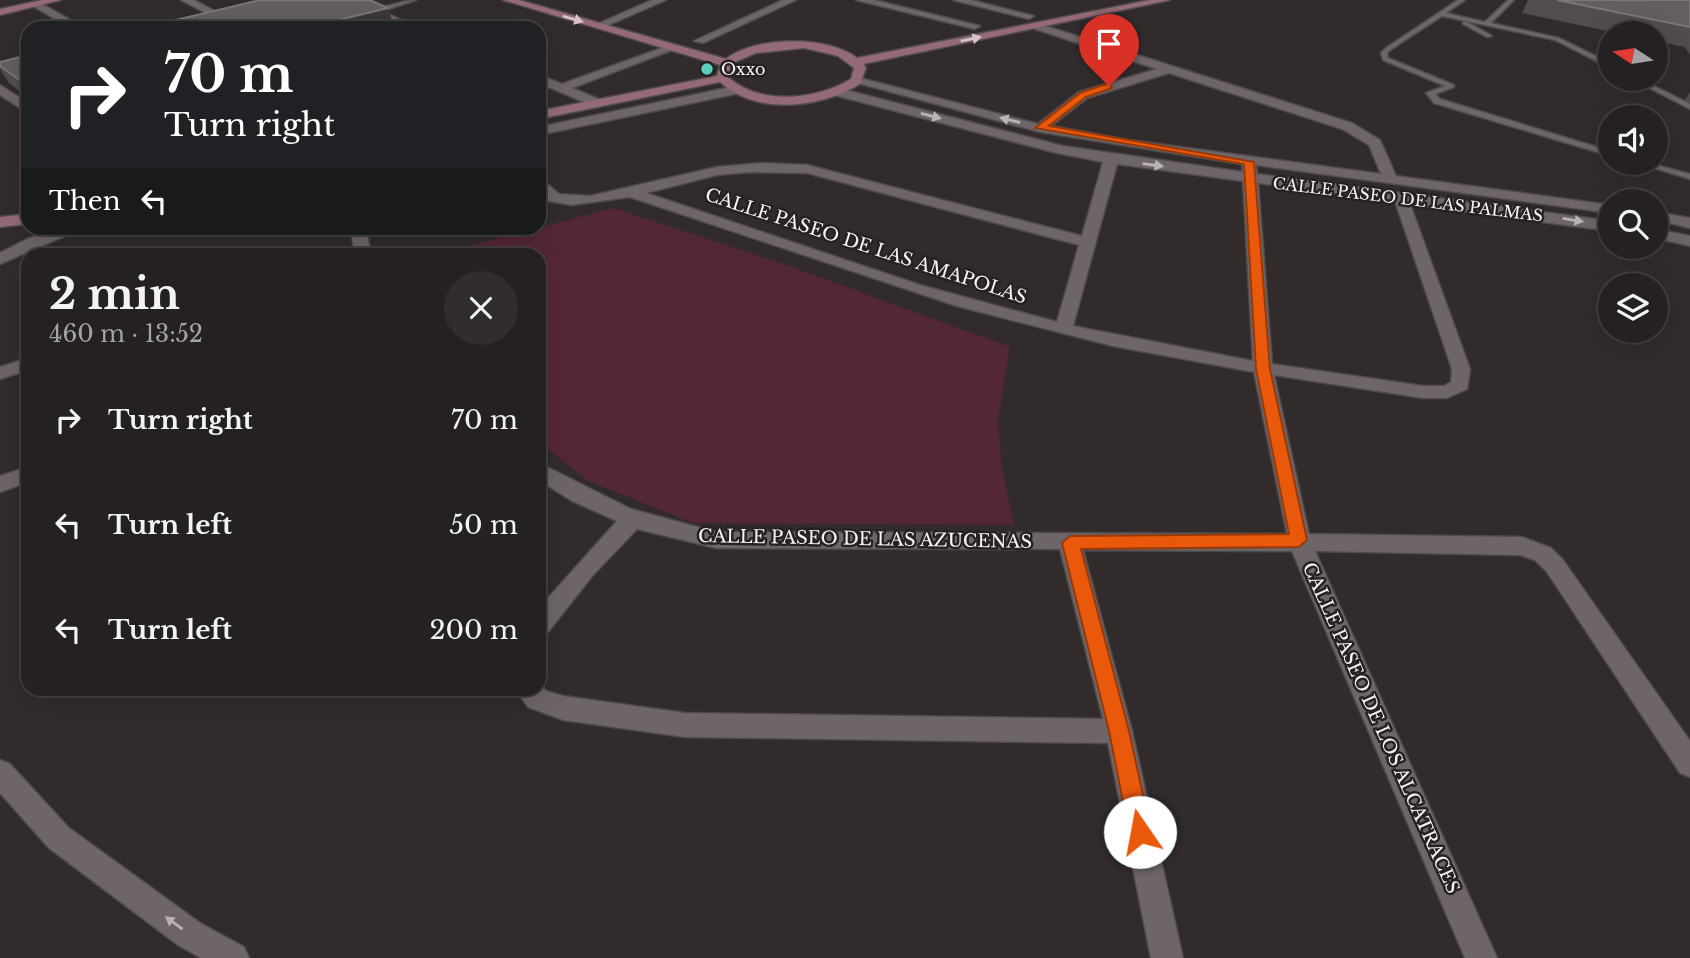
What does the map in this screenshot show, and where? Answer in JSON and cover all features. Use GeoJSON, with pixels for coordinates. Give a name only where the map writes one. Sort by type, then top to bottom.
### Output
{"type":"FeatureCollection","features":[{"type":"Feature","properties":{"kind":"street"},"geometry":{"type":"LineString","coordinates":[[0,12],[56,0]]}},
{"type":"Feature","properties":{"kind":"street"},"geometry":{"type":"LineString","coordinates":[[186,0],[228,21]]}},
{"type":"Feature","properties":{"kind":"street"},"geometry":{"type":"LineString","coordinates":[[344,0],[394,21]]}},
{"type":"Feature","properties":{"kind":"street"},"geometry":{"type":"LineString","coordinates":[[372,11],[411,0]]}},
{"type":"Feature","properties":{"kind":"street"},"geometry":{"type":"LineString","coordinates":[[508,0],[727,63]]}},
{"type":"Feature","properties":{"kind":"street"},"geometry":{"type":"LineString","coordinates":[[552,0],[640,25]]}},
{"type":"Feature","properties":{"kind":"street"},"geometry":{"type":"LineString","coordinates":[[598,26],[662,0]]}},
{"type":"Feature","properties":{"kind":"street"},"geometry":{"type":"LineString","coordinates":[[699,41],[791,0]]}},
{"type":"Feature","properties":{"kind":"street"},"geometry":{"type":"LineString","coordinates":[[861,0],[975,26]]}},
{"type":"Feature","properties":{"kind":"street"},"geometry":{"type":"LineString","coordinates":[[958,0],[1013,12],[1108,0]]}},
{"type":"Feature","properties":{"kind":"street"},"geometry":{"type":"LineString","coordinates":[[856,62],[1165,0]]}},
{"type":"Feature","properties":{"kind":"street"},"geometry":{"type":"LineString","coordinates":[[37,4],[65,21]]}},
{"type":"Feature","properties":{"kind":"street"},"geometry":{"type":"LineString","coordinates":[[842,53],[975,26],[1026,11]]}},
{"type":"Feature","properties":{"kind":"street"},"geometry":{"type":"LineString","coordinates":[[1036,26],[1165,70],[1348,126],[1366,135],[1380,151],[1391,180]]}},
{"type":"Feature","properties":{"kind":"street"},"geometry":{"type":"LineString","coordinates":[[687,38],[743,54]]}},
{"type":"Feature","properties":{"kind":"street"},"geometry":{"type":"LineString","coordinates":[[782,46],[824,48],[842,53],[856,62],[860,74],[856,81],[838,92],[796,100],[763,98],[736,90],[722,78],[722,70],[727,63],[743,54],[782,46]]}},
{"type":"Feature","properties":{"kind":"street"},"geometry":{"type":"LineString","coordinates":[[562,88],[674,47]]}},
{"type":"Feature","properties":{"kind":"street"},"geometry":{"type":"LineString","coordinates":[[1040,128],[1083,95],[1165,70]]}},
{"type":"Feature","properties":{"kind":"street"},"geometry":{"type":"LineString","coordinates":[[546,114],[722,78]]}},
{"type":"Feature","properties":{"kind":"street","name":"CALLE PASEO DE LAS PALMAS"},"geometry":{"type":"LineString","coordinates":[[856,81],[1040,128],[1250,170],[1401,198],[1598,224]]}},
{"type":"Feature","properties":{"kind":"street"},"geometry":{"type":"LineString","coordinates":[[546,82],[597,103]]}},
{"type":"Feature","properties":{"kind":"street"},"geometry":{"type":"LineString","coordinates":[[3,83],[21,104]]}},
{"type":"Feature","properties":{"kind":"street"},"geometry":{"type":"LineString","coordinates":[[546,130],[736,90]]}},
{"type":"Feature","properties":{"kind":"street","name":"CALLE PASEO DE LAS PALMAS"},"geometry":{"type":"LineString","coordinates":[[838,92],[1062,150],[1111,159],[1391,180],[1598,207]]}},
{"type":"Feature","properties":{"kind":"street"},"geometry":{"type":"LineString","coordinates":[[0,105],[16,100]]}},
{"type":"Feature","properties":{"kind":"street"},"geometry":{"type":"LineString","coordinates":[[1063,328],[1111,159]]}},
{"type":"Feature","properties":{"kind":"street"},"geometry":{"type":"LineString","coordinates":[[546,189],[554,198],[566,202],[628,192],[716,171],[765,166],[807,169],[854,179],[1086,242]]}},
{"type":"Feature","properties":{"kind":"street","name":"CALLE PASEO DE LOS ALCATRACES"},"geometry":{"type":"LineString","coordinates":[[1250,170],[1263,369],[1299,540],[1481,958]]}},
{"type":"Feature","properties":{"kind":"street","name":"CALLE PASEO DE LAS AMAPOLAS"},"geometry":{"type":"LineString","coordinates":[[628,192],[947,298],[1063,328],[1263,369],[1423,392],[1447,392],[1460,385],[1461,369],[1401,198]]}},
{"type":"Feature","properties":{"kind":"street"},"geometry":{"type":"LineString","coordinates":[[1668,218],[1690,223]]}},
{"type":"Feature","properties":{"kind":"street"},"geometry":{"type":"LineString","coordinates":[[0,222],[21,220]]}},
{"type":"Feature","properties":{"kind":"street"},"geometry":{"type":"LineString","coordinates":[[21,248],[54,235]]}},
{"type":"Feature","properties":{"kind":"street"},"geometry":{"type":"LineString","coordinates":[[1668,236],[1690,241]]}},
{"type":"Feature","properties":{"kind":"street"},"geometry":{"type":"LineString","coordinates":[[0,259],[21,248]]}},
{"type":"Feature","properties":{"kind":"street"},"geometry":{"type":"LineString","coordinates":[[0,373],[21,367]]}},
{"type":"Feature","properties":{"kind":"street"},"geometry":{"type":"LineString","coordinates":[[0,484],[21,476]]}},
{"type":"Feature","properties":{"kind":"street","name":"CALLE PASEO DE LAS AZUCENAS"},"geometry":{"type":"LineString","coordinates":[[546,482],[633,519],[680,534],[716,540],[1070,543],[1299,540],[1522,546],[1543,554],[1555,566],[1690,764]]}},
{"type":"Feature","properties":{"kind":"street"},"geometry":{"type":"LineString","coordinates":[[546,616],[585,569],[633,519]]}},
{"type":"Feature","properties":{"kind":"street"},"geometry":{"type":"LineString","coordinates":[[1070,543],[1119,731],[1167,958]]}},
{"type":"Feature","properties":{"kind":"street"},"geometry":{"type":"LineString","coordinates":[[534,696],[563,708],[685,724],[1119,731]]}},
{"type":"Feature","properties":{"kind":"street"},"geometry":{"type":"LineString","coordinates":[[0,773],[59,838],[189,934],[233,958]]}},
{"type":"Feature","properties":{"kind":"lane"},"geometry":{"type":"LineString","coordinates":[[1462,0],[1388,49],[1384,53],[1385,59],[1452,86],[1430,93],[1437,101],[1598,150]]}},
{"type":"Feature","properties":{"kind":"lane"},"geometry":{"type":"LineString","coordinates":[[1487,23],[1511,0]]}},
{"type":"Feature","properties":{"kind":"lane"},"geometry":{"type":"LineString","coordinates":[[1441,14],[1557,39],[1598,60]]}},
{"type":"Feature","properties":{"kind":"lane"},"geometry":{"type":"LineString","coordinates":[[1453,17],[1489,36]]}},
{"type":"Feature","properties":{"kind":"lane"},"geometry":{"type":"LineString","coordinates":[[1659,91],[1690,107]]}},
{"type":"Feature","properties":{"kind":"lane"},"geometry":{"type":"LineString","coordinates":[[1668,171],[1690,177]]}},
{"type":"Feature","properties":{"kind":"shaded area"},"geometry":{"type":"Polygon","coordinates":[[[614,208],[781,263],[1010,347],[998,421],[1002,468],[1014,525],[693,523],[586,480],[546,447],[546,248],[461,248],[511,235],[546,235],[546,226],[614,208]]]}},
{"type":"Feature","properties":{"kind":"building"},"geometry":{"type":"Polygon","coordinates":[[[260,0],[370,0],[388,8],[335,21],[172,21],[260,0]]]}},
{"type":"Feature","properties":{"kind":"building"},"geometry":{"type":"Polygon","coordinates":[[[1557,0],[1690,0],[1690,27],[1557,0]]]}},
{"type":"Feature","properties":{"kind":"building"},"geometry":{"type":"Polygon","coordinates":[[[21,57],[21,81],[0,66],[0,62],[21,57]]]}},
{"type":"Feature","properties":{"kind":"place","name":"Oxxo"},"geometry":{"type":"Point","coordinates":[707,69]}},
{"type":"Feature","properties":{"kind":"route"},"geometry":{"type":"LineString","coordinates":[[1109,86],[1083,95],[1062,108],[1040,128],[1249,162],[1263,369],[1299,540],[1070,543],[1119,731],[1140,832]]}}]}
